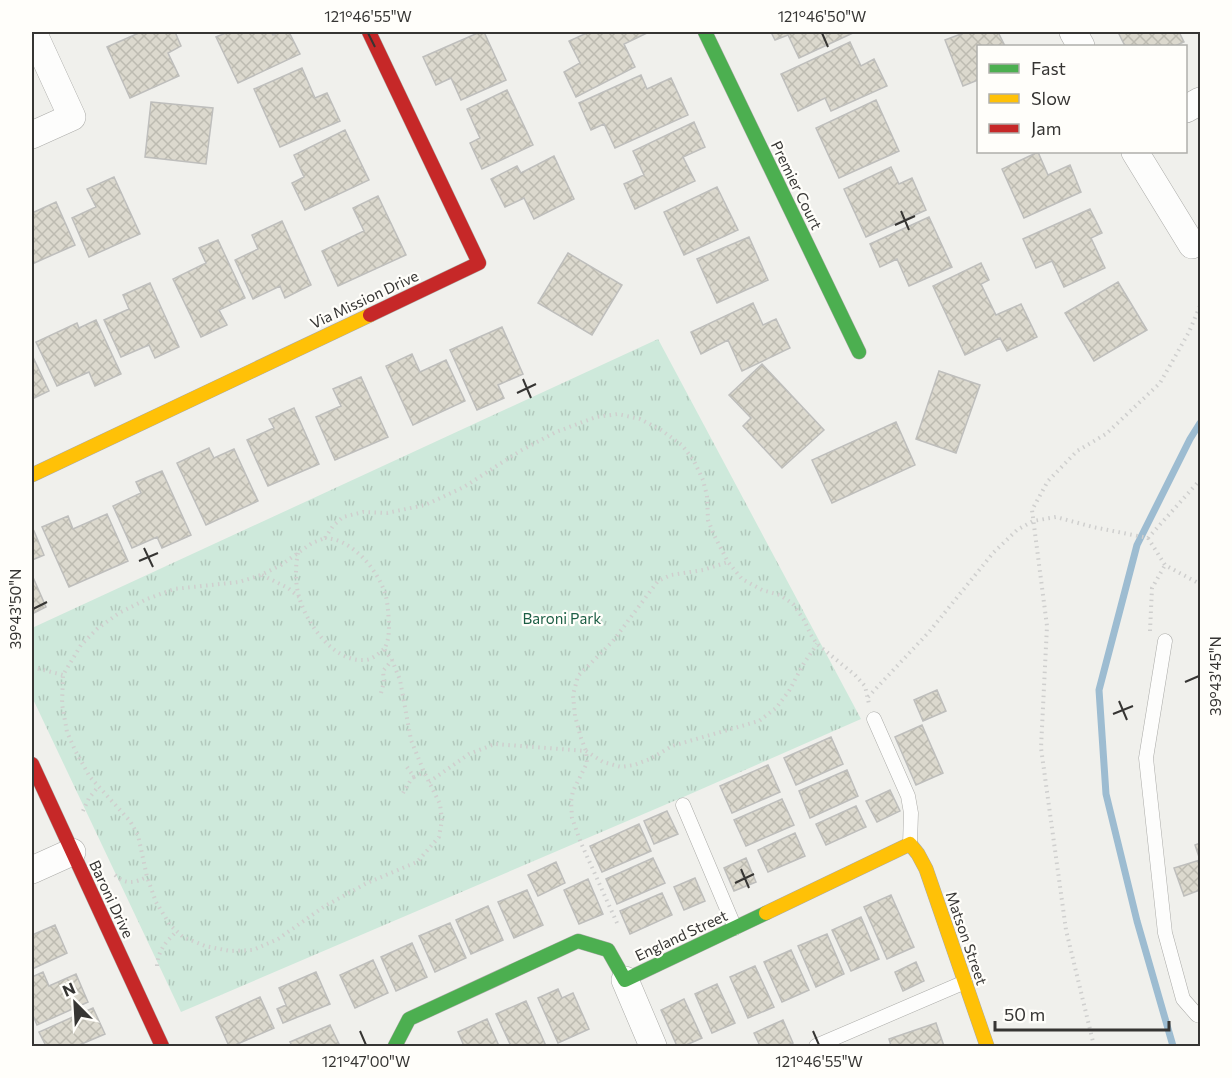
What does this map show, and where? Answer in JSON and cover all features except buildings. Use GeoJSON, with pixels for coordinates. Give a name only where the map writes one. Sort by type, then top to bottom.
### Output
{"type":"FeatureCollection","features":[{"type":"Feature","properties":{"kind":"street"},"geometry":{"type":"LineString","coordinates":[[32,135],[72,117],[33,32]]}},
{"type":"Feature","properties":{"kind":"street","name":"Via Mission Drive"},"geometry":{"type":"LineString","coordinates":[[32,475],[479,263],[369,32]]}},
{"type":"Feature","properties":{"kind":"street","name":"Premier Court"},"geometry":{"type":"LineString","coordinates":[[705,32],[859,352]]}},
{"type":"Feature","properties":{"kind":"street"},"geometry":{"type":"LineString","coordinates":[[1136,153],[1192,245]]}},
{"type":"Feature","properties":{"kind":"street","name":"Baroni Drive"},"geometry":{"type":"LineString","coordinates":[[32,764],[162,1047]]}},
{"type":"Feature","properties":{"kind":"street","name":"England Street"},"geometry":{"type":"LineString","coordinates":[[395,1047],[409,1019],[578,941],[608,950],[625,980],[909,844]]}},
{"type":"Feature","properties":{"kind":"street","name":"Matson Street"},"geometry":{"type":"LineString","coordinates":[[909,844],[918,853],[927,869],[987,1047]]}},
{"type":"Feature","properties":{"kind":"street"},"geometry":{"type":"LineString","coordinates":[[32,870],[72,852]]}},
{"type":"Feature","properties":{"kind":"street"},"geometry":{"type":"LineString","coordinates":[[625,980],[653,1047]]}},
{"type":"Feature","properties":{"kind":"lane"},"geometry":{"type":"LineString","coordinates":[[1165,641],[1146,758],[1166,933],[1183,999],[1200,1016]]}},
{"type":"Feature","properties":{"kind":"lane"},"geometry":{"type":"LineString","coordinates":[[874,720],[908,796],[911,813],[909,844]]}},
{"type":"Feature","properties":{"kind":"lane"},"geometry":{"type":"LineString","coordinates":[[683,805],[735,928]]}},
{"type":"Feature","properties":{"kind":"lane"},"geometry":{"type":"LineString","coordinates":[[819,1046],[965,982]]}},
{"type":"Feature","properties":{"kind":"path"},"geometry":{"type":"LineString","coordinates":[[1094,1047],[1066,930],[1041,748],[1047,626],[1032,510],[1048,481],[1077,451],[1106,434],[1160,383],[1189,332],[1200,306]]}},
{"type":"Feature","properties":{"kind":"path"},"geometry":{"type":"LineString","coordinates":[[325,538],[333,526],[344,518],[363,512],[387,513],[425,505],[464,487],[520,451],[556,432],[596,417],[618,414],[640,418],[682,445],[694,461],[703,480],[708,520],[728,562],[742,579],[762,590],[780,595],[793,604],[817,644],[865,686],[874,720]]}},
{"type":"Feature","properties":{"kind":"path"},"geometry":{"type":"LineString","coordinates":[[1148,538],[1200,480]]}},
{"type":"Feature","properties":{"kind":"path"},"geometry":{"type":"LineString","coordinates":[[867,698],[929,632],[993,552],[1017,530],[1033,520],[1056,517],[1148,538],[1165,566],[1200,584]]}},
{"type":"Feature","properties":{"kind":"path"},"geometry":{"type":"LineString","coordinates":[[298,552],[296,565],[299,598],[316,633],[329,645],[352,659],[365,660],[384,650],[388,642],[388,609],[385,592],[376,574],[349,546],[334,539],[325,538],[312,543],[298,552],[281,565],[261,575],[239,582],[174,590],[147,599],[97,629],[81,645],[63,675],[62,704],[67,732],[75,750],[90,777],[130,821],[138,835],[147,877],[156,902],[170,925],[183,937],[205,946],[230,951],[253,950],[278,939],[325,906],[367,883],[417,862],[439,837],[442,820],[440,804],[411,740],[400,680],[392,660],[384,650]]}},
{"type":"Feature","properties":{"kind":"path"},"geometry":{"type":"LineString","coordinates":[[620,930],[572,818],[573,791],[587,763],[586,751],[575,716],[573,695],[578,676],[613,641],[658,581],[671,575],[703,570],[728,562]]}},
{"type":"Feature","properties":{"kind":"path"},"geometry":{"type":"LineString","coordinates":[[1150,640],[1152,588],[1165,566]]}},
{"type":"Feature","properties":{"kind":"path"},"geometry":{"type":"LineString","coordinates":[[261,575],[281,585],[299,598]]}},
{"type":"Feature","properties":{"kind":"path"},"geometry":{"type":"LineString","coordinates":[[429,782],[469,754],[495,744],[586,751],[603,762],[621,767],[650,759],[672,746],[759,721],[776,708],[789,691],[817,644]]}},
{"type":"Feature","properties":{"kind":"path"},"geometry":{"type":"LineString","coordinates":[[381,693],[384,682],[382,671],[392,660]]}},
{"type":"Feature","properties":{"kind":"path"},"geometry":{"type":"LineString","coordinates":[[32,667],[63,675]]}},
{"type":"Feature","properties":{"kind":"path"},"geometry":{"type":"LineString","coordinates":[[407,767],[414,777]]}},
{"type":"Feature","properties":{"kind":"path"},"geometry":{"type":"LineString","coordinates":[[403,793],[412,778],[424,772]]}},
{"type":"Feature","properties":{"kind":"path"},"geometry":{"type":"LineString","coordinates":[[135,987],[157,972],[158,958],[163,945],[177,931]]}},
{"type":"Feature","properties":{"kind":"green space","name":"Baroni Park"},"geometry":{"type":"Polygon","coordinates":[[[658,339],[861,719],[181,1012],[32,697],[32,628],[658,339]]]}},
{"type":"Feature","properties":{"kind":"waterway"},"geometry":{"type":"LineString","coordinates":[[1173,1046],[1137,921],[1106,794],[1099,690],[1137,545],[1200,423]]}},
{"type":"Feature","properties":{"kind":"traffic: fast"},"geometry":{"type":"LineString","coordinates":[[705,32],[859,352]]}},
{"type":"Feature","properties":{"kind":"traffic: fast"},"geometry":{"type":"LineString","coordinates":[[395,1046],[409,1019],[578,941],[608,950],[625,980],[766,913]]}},
{"type":"Feature","properties":{"kind":"traffic: slow"},"geometry":{"type":"LineString","coordinates":[[32,475],[370,315]]}},
{"type":"Feature","properties":{"kind":"traffic: slow"},"geometry":{"type":"LineString","coordinates":[[766,913],[910,844],[926,869],[987,1046]]}},
{"type":"Feature","properties":{"kind":"traffic: jam"},"geometry":{"type":"LineString","coordinates":[[369,32],[479,263],[370,315]]}},
{"type":"Feature","properties":{"kind":"traffic: jam"},"geometry":{"type":"LineString","coordinates":[[32,764],[162,1046]]}}]}
